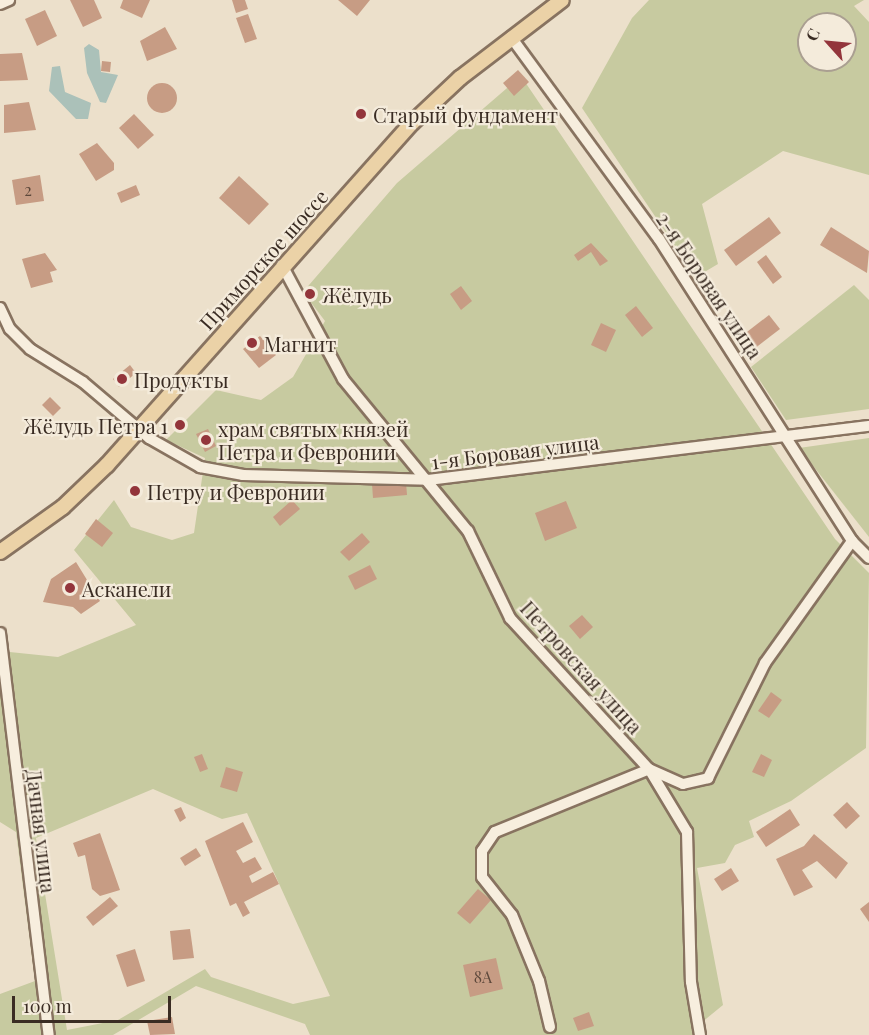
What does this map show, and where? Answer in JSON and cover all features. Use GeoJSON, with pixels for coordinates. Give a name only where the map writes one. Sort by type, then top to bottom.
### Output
{"type":"FeatureCollection","features":[{"type":"Feature","properties":{"kind":"main road","name":"Приморское шоссе"},"geometry":{"type":"LineString","coordinates":[[0,552],[63,507],[139,429],[282,265],[412,123],[512,37],[562,0]]}},
{"type":"Feature","properties":{"kind":"street"},"geometry":{"type":"LineString","coordinates":[[0,4],[9,0]]}},
{"type":"Feature","properties":{"kind":"street","name":"2-я Боровая улица"},"geometry":{"type":"LineString","coordinates":[[512,37],[658,239],[852,541],[869,558]]}},
{"type":"Feature","properties":{"kind":"street","name":"Петровская улица"},"geometry":{"type":"LineString","coordinates":[[282,265],[344,379],[468,531],[510,618],[649,769],[687,832],[691,982],[700,1035]]}},
{"type":"Feature","properties":{"kind":"street","name":"1-я Боровая улица"},"geometry":{"type":"LineString","coordinates":[[0,308],[10,329],[30,349],[83,382],[139,429],[174,454],[209,469],[428,480],[869,426]]}},
{"type":"Feature","properties":{"kind":"street"},"geometry":{"type":"LineString","coordinates":[[550,1027],[539,981],[512,915],[482,877],[482,851],[495,832],[649,769],[683,784],[708,778],[765,663],[852,541]]}},
{"type":"Feature","properties":{"kind":"street","name":"Дачная улица"},"geometry":{"type":"LineString","coordinates":[[0,633],[49,1035]]}},
{"type":"Feature","properties":{"kind":"green space"},"geometry":{"type":"Polygon","coordinates":[[[649,0],[864,0],[854,6],[869,22],[869,175],[783,151],[702,204],[718,264],[696,277],[582,108],[632,18],[649,0]]]}},
{"type":"Feature","properties":{"kind":"green space"},"geometry":{"type":"Polygon","coordinates":[[[521,76],[835,539],[869,573],[866,748],[791,801],[749,821],[754,837],[735,845],[725,863],[697,868],[723,1005],[701,1023],[706,1035],[310,1035],[305,1024],[196,986],[113,1035],[0,1035],[0,994],[35,981],[16,832],[0,822],[0,651],[58,657],[136,625],[74,550],[114,500],[131,527],[172,540],[194,533],[205,458],[166,440],[216,390],[261,400],[293,377],[325,321],[303,292],[397,183],[521,76]],[[153,789],[36,838],[67,1030],[118,1020],[205,969],[211,977],[293,1004],[330,996],[247,813],[222,819],[153,789]]]}},
{"type":"Feature","properties":{"kind":"green space"},"geometry":{"type":"Polygon","coordinates":[[[854,285],[869,300],[869,409],[786,420],[751,367],[854,285]]]}},
{"type":"Feature","properties":{"kind":"green space"},"geometry":{"type":"Polygon","coordinates":[[[869,438],[869,537],[799,448],[869,438]]]}},
{"type":"Feature","properties":{"kind":"water"},"geometry":{"type":"Polygon","coordinates":[[[89,44],[99,50],[101,72],[118,75],[106,103],[100,102],[87,73],[84,48],[89,44]]]}},
{"type":"Feature","properties":{"kind":"water"},"geometry":{"type":"Polygon","coordinates":[[[60,66],[65,92],[91,103],[88,119],[76,119],[49,91],[52,67],[60,66]]]}},
{"type":"Feature","properties":{"kind":"building"},"geometry":{"type":"Polygon","coordinates":[[[70,0],[94,0],[102,18],[83,27],[70,0]]]}},
{"type":"Feature","properties":{"kind":"building"},"geometry":{"type":"Polygon","coordinates":[[[123,0],[150,0],[142,18],[120,8],[123,0]]]}},
{"type":"Feature","properties":{"kind":"building"},"geometry":{"type":"Polygon","coordinates":[[[232,0],[245,0],[248,9],[236,13],[232,0]]]}},
{"type":"Feature","properties":{"kind":"building"},"geometry":{"type":"Polygon","coordinates":[[[338,0],[370,0],[357,16],[338,0]]]}},
{"type":"Feature","properties":{"kind":"building"},"geometry":{"type":"Polygon","coordinates":[[[45,10],[57,36],[37,46],[25,19],[45,10]]]}},
{"type":"Feature","properties":{"kind":"building"},"geometry":{"type":"Polygon","coordinates":[[[248,14],[257,39],[245,43],[236,18],[248,14]]]}},
{"type":"Feature","properties":{"kind":"building"},"geometry":{"type":"Polygon","coordinates":[[[165,27],[177,49],[147,61],[140,41],[165,27]]]}},
{"type":"Feature","properties":{"kind":"building"},"geometry":{"type":"Polygon","coordinates":[[[22,53],[28,80],[0,81],[0,54],[22,53]]]}},
{"type":"Feature","properties":{"kind":"building"},"geometry":{"type":"Polygon","coordinates":[[[102,61],[111,62],[110,72],[101,71],[102,61]]]}},
{"type":"Feature","properties":{"kind":"building"},"geometry":{"type":"Polygon","coordinates":[[[518,70],[529,82],[514,96],[503,83],[518,70]]]}},
{"type":"Feature","properties":{"kind":"building"},"geometry":{"type":"Polygon","coordinates":[[[162,83],[173,87],[177,98],[173,109],[162,113],[151,109],[147,98],[151,87],[162,83]]]}},
{"type":"Feature","properties":{"kind":"building"},"geometry":{"type":"Polygon","coordinates":[[[29,102],[36,130],[4,133],[4,105],[29,102]]]}},
{"type":"Feature","properties":{"kind":"building"},"geometry":{"type":"Polygon","coordinates":[[[134,114],[154,135],[138,149],[119,128],[134,114]]]}},
{"type":"Feature","properties":{"kind":"building"},"geometry":{"type":"Polygon","coordinates":[[[97,143],[114,163],[114,170],[96,181],[79,154],[97,143]]]}},
{"type":"Feature","properties":{"kind":"building"},"geometry":{"type":"Polygon","coordinates":[[[40,175],[44,201],[16,205],[12,180],[40,175]]]}},
{"type":"Feature","properties":{"kind":"building"},"geometry":{"type":"Polygon","coordinates":[[[239,176],[269,204],[249,225],[219,198],[239,176]]]}},
{"type":"Feature","properties":{"kind":"building"},"geometry":{"type":"Polygon","coordinates":[[[136,185],[140,195],[121,203],[117,193],[136,185]]]}},
{"type":"Feature","properties":{"kind":"building"},"geometry":{"type":"Polygon","coordinates":[[[769,217],[781,233],[736,266],[724,250],[769,217]]]}},
{"type":"Feature","properties":{"kind":"building"},"geometry":{"type":"Polygon","coordinates":[[[831,227],[869,251],[867,273],[820,245],[831,227]]]}},
{"type":"Feature","properties":{"kind":"building"},"geometry":{"type":"Polygon","coordinates":[[[591,243],[608,261],[600,266],[591,252],[578,261],[574,255],[591,243]]]}},
{"type":"Feature","properties":{"kind":"building"},"geometry":{"type":"Polygon","coordinates":[[[45,253],[57,270],[50,272],[53,282],[31,288],[22,259],[45,253]]]}},
{"type":"Feature","properties":{"kind":"building"},"geometry":{"type":"Polygon","coordinates":[[[766,255],[782,277],[773,284],[757,262],[766,255]]]}},
{"type":"Feature","properties":{"kind":"building"},"geometry":{"type":"Polygon","coordinates":[[[461,286],[472,301],[461,310],[450,294],[461,286]]]}},
{"type":"Feature","properties":{"kind":"building"},"geometry":{"type":"Polygon","coordinates":[[[636,306],[653,328],[642,337],[625,315],[636,306]]]}},
{"type":"Feature","properties":{"kind":"building"},"geometry":{"type":"Polygon","coordinates":[[[769,315],[780,329],[754,349],[743,335],[769,315]]]}},
{"type":"Feature","properties":{"kind":"building"},"geometry":{"type":"Polygon","coordinates":[[[601,323],[616,330],[606,352],[591,345],[601,323]]]}},
{"type":"Feature","properties":{"kind":"building"},"geometry":{"type":"Polygon","coordinates":[[[260,336],[276,355],[259,368],[243,349],[260,336]]]}},
{"type":"Feature","properties":{"kind":"building"},"geometry":{"type":"Polygon","coordinates":[[[130,365],[136,373],[119,387],[113,379],[130,365]]]}},
{"type":"Feature","properties":{"kind":"building"},"geometry":{"type":"Polygon","coordinates":[[[50,397],[61,408],[53,416],[42,405],[50,397]]]}},
{"type":"Feature","properties":{"kind":"building","name":"храм святых князей Петра и Февронии"},"geometry":{"type":"Polygon","coordinates":[[[208,429],[216,446],[205,452],[196,434],[208,429]]]}},
{"type":"Feature","properties":{"kind":"building"},"geometry":{"type":"Polygon","coordinates":[[[406,482],[407,495],[373,498],[372,484],[406,482]]]}},
{"type":"Feature","properties":{"kind":"building"},"geometry":{"type":"Polygon","coordinates":[[[292,500],[300,509],[280,526],[273,517],[292,500]]]}},
{"type":"Feature","properties":{"kind":"building"},"geometry":{"type":"Polygon","coordinates":[[[566,501],[577,528],[545,541],[535,513],[566,501]]]}},
{"type":"Feature","properties":{"kind":"building"},"geometry":{"type":"Polygon","coordinates":[[[96,519],[113,533],[102,547],[85,534],[96,519]]]}},
{"type":"Feature","properties":{"kind":"building"},"geometry":{"type":"Polygon","coordinates":[[[362,533],[370,542],[349,561],[340,552],[362,533]]]}},
{"type":"Feature","properties":{"kind":"building","name":"Асканели"},"geometry":{"type":"Polygon","coordinates":[[[76,562],[100,601],[81,614],[73,607],[43,602],[51,579],[76,562]]]}},
{"type":"Feature","properties":{"kind":"building"},"geometry":{"type":"Polygon","coordinates":[[[370,565],[377,579],[355,590],[348,576],[370,565]]]}},
{"type":"Feature","properties":{"kind":"building"},"geometry":{"type":"Polygon","coordinates":[[[582,615],[593,627],[580,639],[569,626],[582,615]]]}},
{"type":"Feature","properties":{"kind":"building"},"geometry":{"type":"Polygon","coordinates":[[[771,692],[782,700],[769,718],[758,711],[771,692]]]}},
{"type":"Feature","properties":{"kind":"building"},"geometry":{"type":"Polygon","coordinates":[[[202,754],[208,769],[200,772],[194,757],[202,754]]]}},
{"type":"Feature","properties":{"kind":"building"},"geometry":{"type":"Polygon","coordinates":[[[761,754],[772,760],[764,777],[752,772],[761,754]]]}},
{"type":"Feature","properties":{"kind":"building"},"geometry":{"type":"Polygon","coordinates":[[[226,767],[243,772],[237,792],[220,787],[226,767]]]}},
{"type":"Feature","properties":{"kind":"building"},"geometry":{"type":"Polygon","coordinates":[[[847,802],[860,816],[846,829],[833,815],[847,802]]]}},
{"type":"Feature","properties":{"kind":"building"},"geometry":{"type":"Polygon","coordinates":[[[181,807],[186,818],[180,822],[174,810],[181,807]]]}},
{"type":"Feature","properties":{"kind":"building"},"geometry":{"type":"Polygon","coordinates":[[[790,809],[800,825],[766,847],[756,832],[790,809]]]}},
{"type":"Feature","properties":{"kind":"building"},"geometry":{"type":"Polygon","coordinates":[[[243,822],[253,842],[236,851],[243,863],[255,857],[262,869],[249,876],[252,883],[273,872],[279,884],[244,902],[250,913],[243,917],[236,903],[230,906],[205,841],[243,822]]]}},
{"type":"Feature","properties":{"kind":"building"},"geometry":{"type":"Polygon","coordinates":[[[100,833],[120,890],[100,896],[92,889],[85,855],[78,857],[73,843],[100,833]]]}},
{"type":"Feature","properties":{"kind":"building"},"geometry":{"type":"Polygon","coordinates":[[[814,834],[848,863],[836,879],[817,861],[802,870],[813,887],[794,896],[776,859],[804,846],[814,834]]]}},
{"type":"Feature","properties":{"kind":"building"},"geometry":{"type":"Polygon","coordinates":[[[196,848],[201,856],[185,866],[180,858],[196,848]]]}},
{"type":"Feature","properties":{"kind":"building"},"geometry":{"type":"Polygon","coordinates":[[[731,868],[739,881],[722,891],[714,879],[731,868]]]}},
{"type":"Feature","properties":{"kind":"building"},"geometry":{"type":"Polygon","coordinates":[[[478,889],[491,900],[470,924],[457,913],[478,889]]]}},
{"type":"Feature","properties":{"kind":"building"},"geometry":{"type":"Polygon","coordinates":[[[110,897],[118,906],[93,926],[86,917],[110,897]]]}},
{"type":"Feature","properties":{"kind":"building"},"geometry":{"type":"Polygon","coordinates":[[[869,902],[869,922],[860,909],[869,902]]]}},
{"type":"Feature","properties":{"kind":"building"},"geometry":{"type":"Polygon","coordinates":[[[190,929],[194,958],[173,960],[170,931],[190,929]]]}},
{"type":"Feature","properties":{"kind":"building"},"geometry":{"type":"Polygon","coordinates":[[[135,949],[145,981],[127,987],[116,955],[135,949]]]}},
{"type":"Feature","properties":{"kind":"building"},"geometry":{"type":"Polygon","coordinates":[[[496,958],[503,989],[470,997],[463,965],[496,958]]]}},
{"type":"Feature","properties":{"kind":"building"},"geometry":{"type":"Polygon","coordinates":[[[589,1012],[594,1026],[578,1031],[573,1018],[589,1012]]]}},
{"type":"Feature","properties":{"kind":"building"},"geometry":{"type":"Polygon","coordinates":[[[172,1017],[175,1034],[150,1035],[147,1021],[172,1017]]]}},
{"type":"Feature","properties":{"kind":"place","name":"Старый фундамент"},"geometry":{"type":"Point","coordinates":[361,114]}},
{"type":"Feature","properties":{"kind":"place","name":"Жёлудь"},"geometry":{"type":"Point","coordinates":[310,294]}},
{"type":"Feature","properties":{"kind":"place","name":"Магнит"},"geometry":{"type":"Point","coordinates":[252,343]}},
{"type":"Feature","properties":{"kind":"place","name":"Продукты"},"geometry":{"type":"Point","coordinates":[122,379]}},
{"type":"Feature","properties":{"kind":"place","name":"Жёлудь Петра 1"},"geometry":{"type":"Point","coordinates":[180,425]}},
{"type":"Feature","properties":{"kind":"place","name":"храм святых князей Петра и Февронии"},"geometry":{"type":"Point","coordinates":[206,440]}},
{"type":"Feature","properties":{"kind":"place","name":"Петру и Февронии"},"geometry":{"type":"Point","coordinates":[135,491]}},
{"type":"Feature","properties":{"kind":"place","name":"Асканели"},"geometry":{"type":"Point","coordinates":[70,588]}}]}
